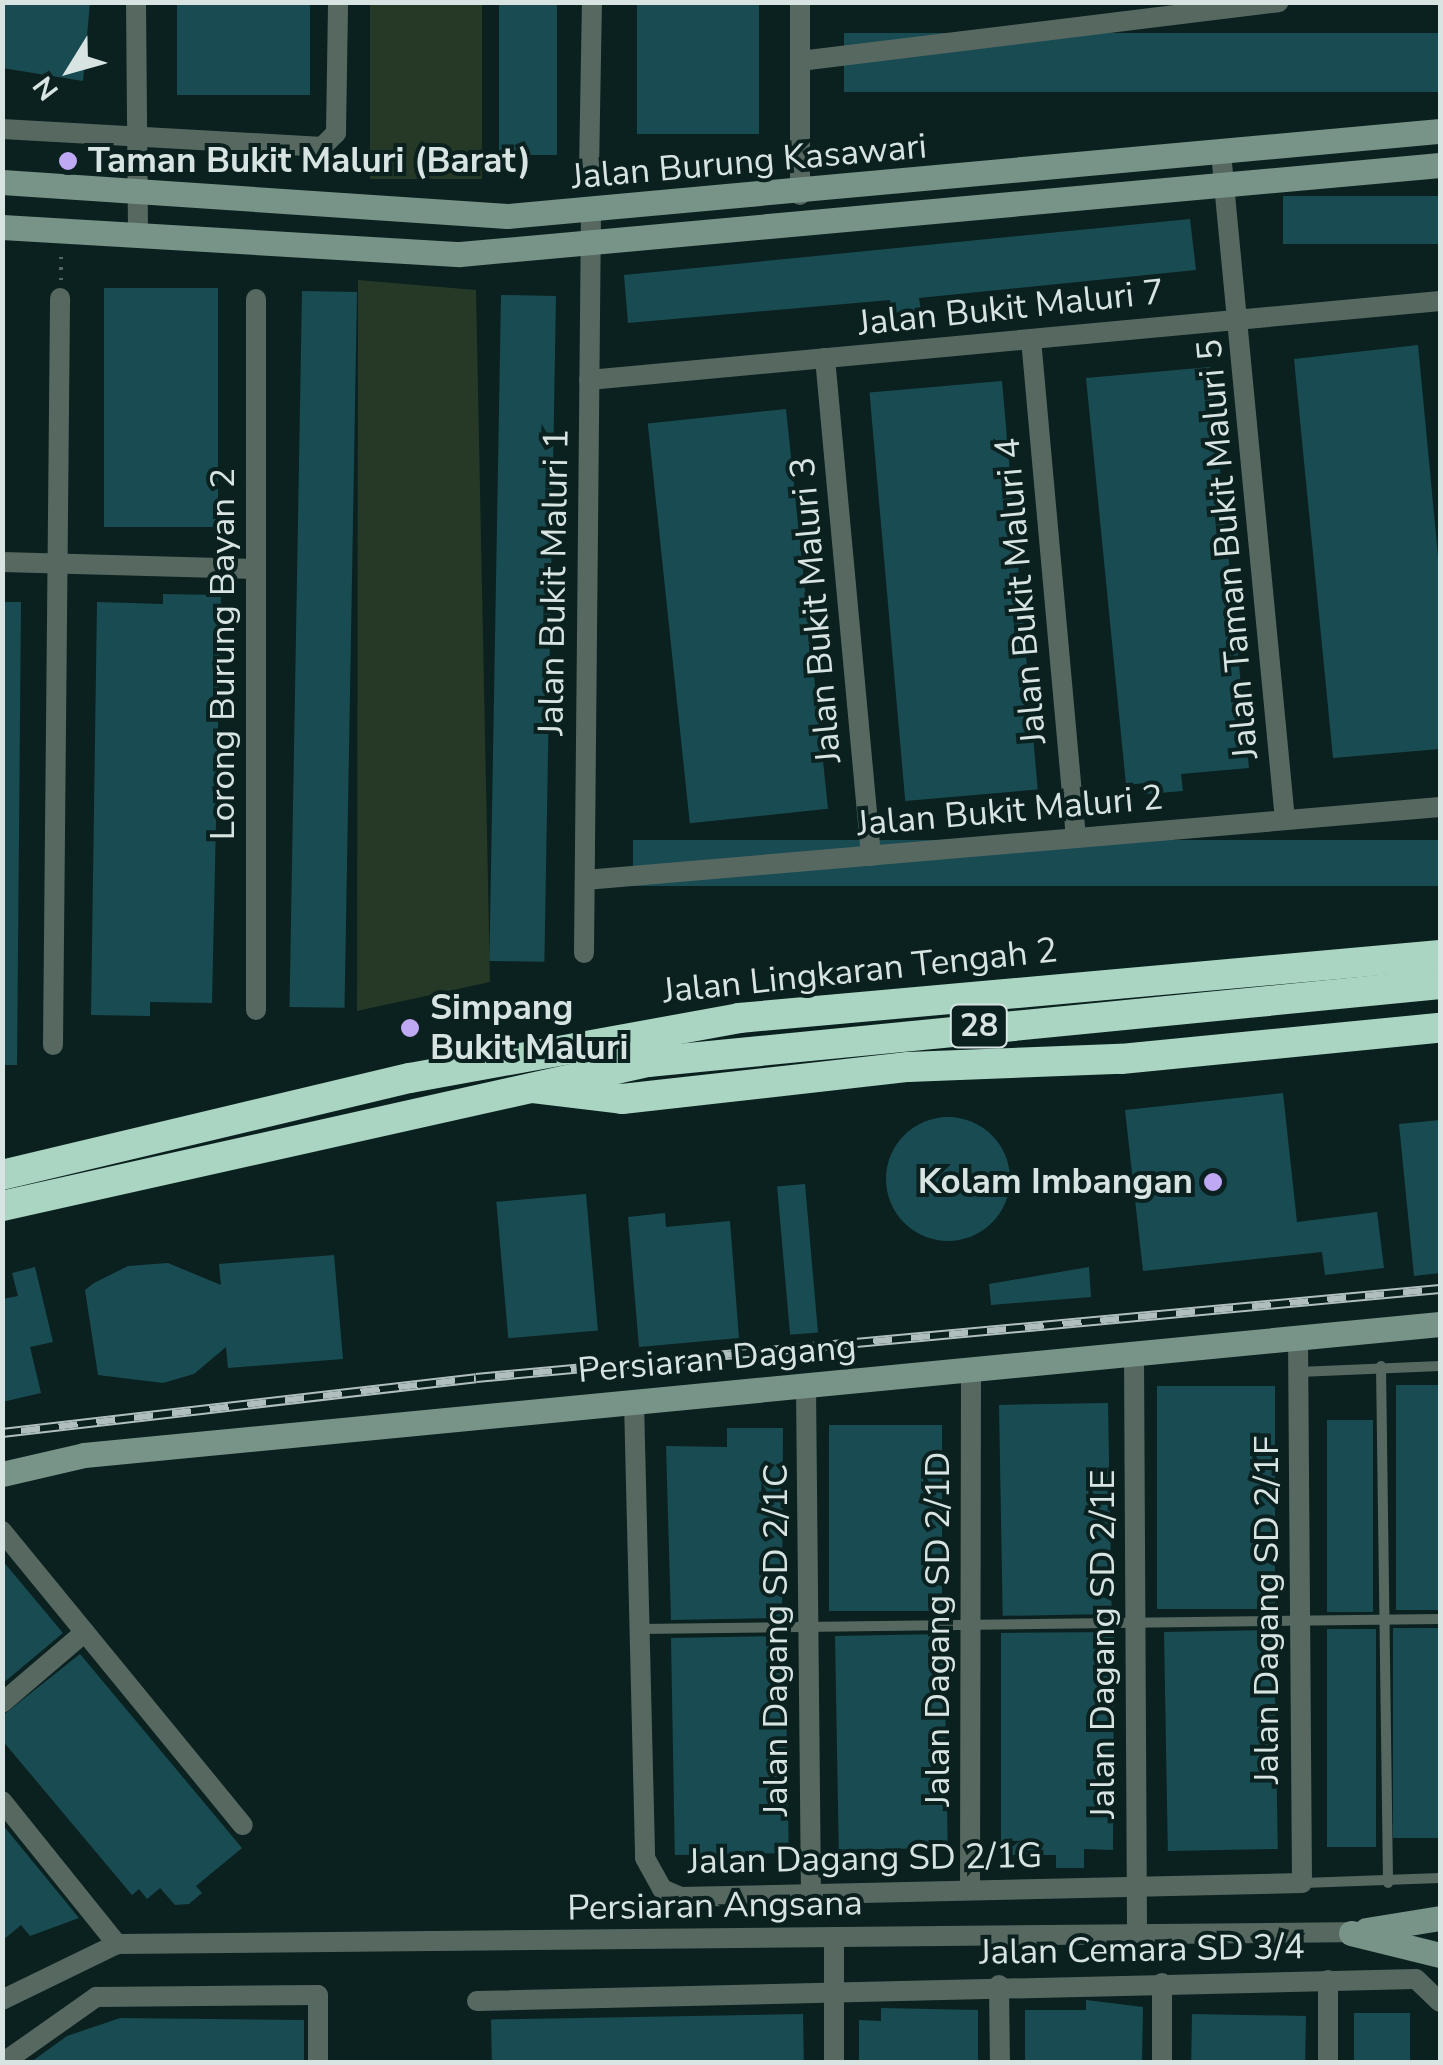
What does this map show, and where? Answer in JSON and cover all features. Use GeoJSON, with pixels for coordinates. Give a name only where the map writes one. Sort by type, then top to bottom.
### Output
{"type":"FeatureCollection","features":[{"type":"Feature","properties":{"kind":"highway","name":"Jalan Lingkaran Tengah 2"},"geometry":{"type":"LineString","coordinates":[[2,1175],[410,1078],[706,1023],[1440,955]]}},
{"type":"Feature","properties":{"kind":"highway","name":"Jalan Lingkaran Tengah 2"},"geometry":{"type":"LineString","coordinates":[[2,1206],[520,1084],[744,1047],[1440,984]]}},
{"type":"Feature","properties":{"kind":"highway"},"geometry":{"type":"LineString","coordinates":[[520,1084],[602,1100],[908,1067],[1284,1043],[1440,1028]]}},
{"type":"Feature","properties":{"kind":"highway"},"geometry":{"type":"LineString","coordinates":[[1284,1043],[1440,1048]]}},
{"type":"Feature","properties":{"kind":"street"},"geometry":{"type":"LineString","coordinates":[[136,2],[138,233]]}},
{"type":"Feature","properties":{"kind":"street"},"geometry":{"type":"LineString","coordinates":[[2,129],[140,140],[322,147],[336,133],[338,2]]}},
{"type":"Feature","properties":{"kind":"street"},"geometry":{"type":"LineString","coordinates":[[589,172],[592,2]]}},
{"type":"Feature","properties":{"kind":"street"},"geometry":{"type":"LineString","coordinates":[[800,2],[800,194]]}},
{"type":"Feature","properties":{"kind":"street"},"geometry":{"type":"LineString","coordinates":[[800,61],[1278,2]]}},
{"type":"Feature","properties":{"kind":"street","name":"Jalan Burung Kasawari"},"geometry":{"type":"LineString","coordinates":[[2,182],[419,213],[591,213],[1440,132]]}},
{"type":"Feature","properties":{"kind":"street","name":"Jalan Taman Bukit Maluri 5"},"geometry":{"type":"LineString","coordinates":[[1221,153],[1285,820]]}},
{"type":"Feature","properties":{"kind":"street","name":"Jalan Burung Kasawari"},"geometry":{"type":"LineString","coordinates":[[2,227],[460,254],[592,246],[1440,165]]}},
{"type":"Feature","properties":{"kind":"street","name":"Jalan Bukit Maluri 1"},"geometry":{"type":"LineString","coordinates":[[584,953],[591,213]]}},
{"type":"Feature","properties":{"kind":"street"},"geometry":{"type":"LineString","coordinates":[[53,1046],[60,298]]}},
{"type":"Feature","properties":{"kind":"street","name":"Lorong Burung Bayan 2"},"geometry":{"type":"LineString","coordinates":[[256,299],[256,1010]]}},
{"type":"Feature","properties":{"kind":"street","name":"Jalan Bukit Maluri 7"},"geometry":{"type":"LineString","coordinates":[[588,380],[1440,301]]}},
{"type":"Feature","properties":{"kind":"street","name":"Jalan Bukit Maluri 4"},"geometry":{"type":"LineString","coordinates":[[1031,339],[1076,838]]}},
{"type":"Feature","properties":{"kind":"street","name":"Jalan Bukit Maluri 3"},"geometry":{"type":"LineString","coordinates":[[826,358],[871,856]]}},
{"type":"Feature","properties":{"kind":"street"},"geometry":{"type":"LineString","coordinates":[[2,562],[256,569]]}},
{"type":"Feature","properties":{"kind":"street","name":"Jalan Bukit Maluri 2"},"geometry":{"type":"LineString","coordinates":[[585,880],[1440,807]]}},
{"type":"Feature","properties":{"kind":"street","name":"Persiaran Dagang"},"geometry":{"type":"LineString","coordinates":[[2,1474],[84,1455],[1440,1324]]}},
{"type":"Feature","properties":{"kind":"street","name":"Jalan Dagang SD 2/1F"},"geometry":{"type":"LineString","coordinates":[[1298,1337],[1302,1883]]}},
{"type":"Feature","properties":{"kind":"street","name":"Jalan Dagang SD 2/1E"},"geometry":{"type":"LineString","coordinates":[[1134,1354],[1137,1934]]}},
{"type":"Feature","properties":{"kind":"street","name":"Jalan Dagang SD 2/1D"},"geometry":{"type":"LineString","coordinates":[[970,1890],[971,1368]]}},
{"type":"Feature","properties":{"kind":"street","name":"Jalan Dagang SD 2/1C"},"geometry":{"type":"LineString","coordinates":[[806,1386],[811,1894]]}},
{"type":"Feature","properties":{"kind":"street","name":"Jalan Dagang SD 2/1G"},"geometry":{"type":"LineString","coordinates":[[634,1402],[649,1872],[681,1896],[1302,1883]]}},
{"type":"Feature","properties":{"kind":"street"},"geometry":{"type":"LineString","coordinates":[[2,1532],[243,1825]]}},
{"type":"Feature","properties":{"kind":"street"},"geometry":{"type":"LineString","coordinates":[[2,1702],[85,1632]]}},
{"type":"Feature","properties":{"kind":"street"},"geometry":{"type":"LineString","coordinates":[[2,1801],[117,1944]]}},
{"type":"Feature","properties":{"kind":"street"},"geometry":{"type":"LineString","coordinates":[[1351,1932],[1440,1918]]}},
{"type":"Feature","properties":{"kind":"street"},"geometry":{"type":"LineString","coordinates":[[1351,1932],[1440,1954]]}},
{"type":"Feature","properties":{"kind":"street","name":"Persiaran Angsana"},"geometry":{"type":"LineString","coordinates":[[2,2000],[117,1944],[1440,1932]]}},
{"type":"Feature","properties":{"kind":"street"},"geometry":{"type":"LineString","coordinates":[[834,1937],[834,2062]]}},
{"type":"Feature","properties":{"kind":"street","name":"Jalan Cemara SD 3/4"},"geometry":{"type":"LineString","coordinates":[[478,2001],[834,1977],[1000,1985],[1416,1979],[1440,2002]]}},
{"type":"Feature","properties":{"kind":"street"},"geometry":{"type":"LineString","coordinates":[[1328,1980],[1328,2062]]}},
{"type":"Feature","properties":{"kind":"street"},"geometry":{"type":"LineString","coordinates":[[1162,1983],[1162,2062]]}},
{"type":"Feature","properties":{"kind":"street"},"geometry":{"type":"LineString","coordinates":[[1000,1985],[1000,2062]]}},
{"type":"Feature","properties":{"kind":"street"},"geometry":{"type":"LineString","coordinates":[[14,2059],[96,1996],[318,1994],[318,2062]]}},
{"type":"Feature","properties":{"kind":"lane"},"geometry":{"type":"LineString","coordinates":[[1381,1366],[1388,1882]]}},
{"type":"Feature","properties":{"kind":"lane"},"geometry":{"type":"LineString","coordinates":[[1298,1372],[1440,1366]]}},
{"type":"Feature","properties":{"kind":"lane"},"geometry":{"type":"LineString","coordinates":[[640,1628],[1440,1619]]}},
{"type":"Feature","properties":{"kind":"lane","name":"Jalan Dagang SD 2/1G"},"geometry":{"type":"LineString","coordinates":[[1302,1883],[1440,1878]]}},
{"type":"Feature","properties":{"kind":"path"},"geometry":{"type":"LineString","coordinates":[[60,298],[62,230]]}},
{"type":"Feature","properties":{"kind":"green space"},"geometry":{"type":"Polygon","coordinates":[[[370,3],[482,3],[482,179],[370,179],[370,3]]]}},
{"type":"Feature","properties":{"kind":"green space"},"geometry":{"type":"Polygon","coordinates":[[[358,280],[476,290],[490,982],[357,1011],[358,280]]]}},
{"type":"Feature","properties":{"kind":"building"},"geometry":{"type":"Polygon","coordinates":[[[2,2],[90,2],[83,81],[2,68],[2,2]]]}},
{"type":"Feature","properties":{"kind":"building"},"geometry":{"type":"Polygon","coordinates":[[[177,2],[310,2],[310,95],[177,95],[177,2]]]}},
{"type":"Feature","properties":{"kind":"building"},"geometry":{"type":"Polygon","coordinates":[[[499,2],[557,2],[557,155],[499,155],[499,2]]]}},
{"type":"Feature","properties":{"kind":"building"},"geometry":{"type":"Polygon","coordinates":[[[637,2],[759,2],[759,134],[637,134],[637,2]]]}},
{"type":"Feature","properties":{"kind":"building"},"geometry":{"type":"Polygon","coordinates":[[[844,33],[1440,33],[1440,92],[844,92],[844,33]]]}},
{"type":"Feature","properties":{"kind":"building"},"geometry":{"type":"Polygon","coordinates":[[[1283,196],[1440,196],[1440,244],[1283,244],[1283,196]]]}},
{"type":"Feature","properties":{"kind":"building"},"geometry":{"type":"Polygon","coordinates":[[[1190,219],[1196,270],[919,298],[921,311],[891,313],[890,300],[628,323],[624,275],[1190,219]]]}},
{"type":"Feature","properties":{"kind":"building"},"geometry":{"type":"Polygon","coordinates":[[[104,288],[218,288],[218,527],[104,527],[104,288]]]}},
{"type":"Feature","properties":{"kind":"building"},"geometry":{"type":"Polygon","coordinates":[[[302,291],[357,292],[344,1008],[290,1007],[302,291]]]}},
{"type":"Feature","properties":{"kind":"building"},"geometry":{"type":"Polygon","coordinates":[[[501,295],[556,296],[544,962],[489,961],[501,295]]]}},
{"type":"Feature","properties":{"kind":"building"},"geometry":{"type":"Polygon","coordinates":[[[1418,345],[1440,577],[1440,749],[1333,758],[1294,359],[1418,345]]]}},
{"type":"Feature","properties":{"kind":"building"},"geometry":{"type":"Polygon","coordinates":[[[1210,367],[1249,768],[1181,774],[1183,791],[1147,794],[1146,783],[1126,785],[1086,378],[1210,367]]]}},
{"type":"Feature","properties":{"kind":"building"},"geometry":{"type":"Polygon","coordinates":[[[1002,381],[1038,789],[905,801],[870,393],[1002,381]]]}},
{"type":"Feature","properties":{"kind":"building"},"geometry":{"type":"Polygon","coordinates":[[[786,409],[828,809],[690,823],[648,424],[786,409]]]}},
{"type":"Feature","properties":{"kind":"building"},"geometry":{"type":"Polygon","coordinates":[[[163,594],[221,595],[212,1003],[150,1002],[150,1016],[91,1015],[97,602],[163,604],[163,594]]]}},
{"type":"Feature","properties":{"kind":"building"},"geometry":{"type":"Polygon","coordinates":[[[2,602],[21,602],[17,1065],[2,1065],[2,602]]]}},
{"type":"Feature","properties":{"kind":"building"},"geometry":{"type":"Polygon","coordinates":[[[633,840],[1440,840],[1440,886],[633,886],[633,840]]]}},
{"type":"Feature","properties":{"kind":"building","name":"Kolam Imbangan"},"geometry":{"type":"Polygon","coordinates":[[[1283,1093],[1297,1222],[1377,1212],[1384,1268],[1325,1275],[1322,1252],[1143,1271],[1125,1110],[1283,1093]]]}},
{"type":"Feature","properties":{"kind":"building"},"geometry":{"type":"Polygon","coordinates":[[[948,1117],[972,1122],[992,1135],[1005,1155],[1010,1179],[1005,1203],[992,1223],[972,1236],[948,1241],[924,1236],[904,1223],[891,1203],[886,1179],[891,1155],[904,1135],[924,1122],[948,1117]]]}},
{"type":"Feature","properties":{"kind":"building"},"geometry":{"type":"Polygon","coordinates":[[[1440,1120],[1440,1273],[1414,1276],[1399,1124],[1440,1120]]]}},
{"type":"Feature","properties":{"kind":"building"},"geometry":{"type":"Polygon","coordinates":[[[805,1184],[818,1332],[790,1335],[777,1186],[805,1184]]]}},
{"type":"Feature","properties":{"kind":"building"},"geometry":{"type":"Polygon","coordinates":[[[586,1194],[598,1330],[508,1338],[496,1202],[586,1194]]]}},
{"type":"Feature","properties":{"kind":"building"},"geometry":{"type":"Polygon","coordinates":[[[665,1213],[666,1227],[730,1221],[739,1338],[639,1347],[628,1217],[665,1213]]]}},
{"type":"Feature","properties":{"kind":"building"},"geometry":{"type":"Polygon","coordinates":[[[334,1255],[343,1359],[228,1368],[226,1347],[194,1374],[163,1383],[98,1375],[85,1290],[94,1283],[128,1266],[168,1263],[221,1285],[219,1264],[334,1255]]]}},
{"type":"Feature","properties":{"kind":"building"},"geometry":{"type":"Polygon","coordinates":[[[35,1267],[53,1342],[30,1347],[41,1393],[2,1402],[2,1299],[18,1296],[12,1273],[35,1267]]]}},
{"type":"Feature","properties":{"kind":"building"},"geometry":{"type":"Polygon","coordinates":[[[1089,1267],[1091,1297],[991,1305],[989,1284],[1089,1267]]]}},
{"type":"Feature","properties":{"kind":"building"},"geometry":{"type":"Polygon","coordinates":[[[1396,1385],[1440,1385],[1440,1610],[1396,1610],[1396,1385]]]}},
{"type":"Feature","properties":{"kind":"building"},"geometry":{"type":"Polygon","coordinates":[[[1157,1386],[1275,1386],[1275,1609],[1157,1609],[1157,1386]]]}},
{"type":"Feature","properties":{"kind":"building"},"geometry":{"type":"Polygon","coordinates":[[[1108,1403],[1112,1614],[1003,1616],[999,1405],[1108,1403]]]}},
{"type":"Feature","properties":{"kind":"building"},"geometry":{"type":"Polygon","coordinates":[[[1327,1420],[1373,1420],[1373,1612],[1327,1612],[1327,1420]]]}},
{"type":"Feature","properties":{"kind":"building"},"geometry":{"type":"Polygon","coordinates":[[[829,1425],[942,1425],[942,1611],[829,1611],[829,1425]]]}},
{"type":"Feature","properties":{"kind":"building"},"geometry":{"type":"Polygon","coordinates":[[[727,1428],[783,1428],[782,1618],[671,1620],[666,1446],[727,1447],[727,1428]]]}},
{"type":"Feature","properties":{"kind":"building"},"geometry":{"type":"Polygon","coordinates":[[[2,1560],[63,1633],[2,1684],[2,1560]]]}},
{"type":"Feature","properties":{"kind":"building"},"geometry":{"type":"Polygon","coordinates":[[[1393,1628],[1440,1628],[1440,1838],[1393,1838],[1393,1628]]]}},
{"type":"Feature","properties":{"kind":"building"},"geometry":{"type":"Polygon","coordinates":[[[1327,1629],[1376,1629],[1376,1847],[1327,1847],[1327,1629]]]}},
{"type":"Feature","properties":{"kind":"building"},"geometry":{"type":"Polygon","coordinates":[[[1274,1630],[1278,1849],[1168,1851],[1164,1632],[1274,1630]]]}},
{"type":"Feature","properties":{"kind":"building"},"geometry":{"type":"Polygon","coordinates":[[[1114,1632],[1113,1850],[1084,1849],[1084,1868],[1056,1868],[1056,1855],[1001,1855],[1001,1633],[1114,1632]]]}},
{"type":"Feature","properties":{"kind":"building"},"geometry":{"type":"Polygon","coordinates":[[[944,1634],[948,1848],[839,1850],[835,1636],[944,1634]]]}},
{"type":"Feature","properties":{"kind":"building"},"geometry":{"type":"Polygon","coordinates":[[[785,1636],[789,1853],[675,1855],[671,1638],[785,1636]]]}},
{"type":"Feature","properties":{"kind":"building"},"geometry":{"type":"Polygon","coordinates":[[[80,1654],[242,1848],[196,1886],[202,1893],[189,1904],[175,1905],[160,1888],[147,1899],[139,1889],[132,1895],[2,1740],[2,1716],[80,1654]]]}},
{"type":"Feature","properties":{"kind":"building"},"geometry":{"type":"Polygon","coordinates":[[[2,1824],[79,1918],[30,1936],[21,1925],[2,1941],[2,1824]]]}},
{"type":"Feature","properties":{"kind":"building"},"geometry":{"type":"Polygon","coordinates":[[[1086,2000],[1143,2007],[1142,2062],[1025,2062],[1025,2010],[1086,2010],[1086,2000]]]}},
{"type":"Feature","properties":{"kind":"building"},"geometry":{"type":"Polygon","coordinates":[[[881,2008],[978,2010],[978,2062],[859,2062],[859,2020],[881,2021],[881,2008]]]}},
{"type":"Feature","properties":{"kind":"building"},"geometry":{"type":"Polygon","coordinates":[[[1354,2013],[1410,2013],[1410,2062],[1354,2062],[1354,2013]]]}},
{"type":"Feature","properties":{"kind":"building"},"geometry":{"type":"Polygon","coordinates":[[[803,2014],[804,2062],[492,2062],[491,2019],[803,2014]]]}},
{"type":"Feature","properties":{"kind":"building"},"geometry":{"type":"Polygon","coordinates":[[[1192,2014],[1306,2016],[1305,2062],[1191,2062],[1192,2014]]]}},
{"type":"Feature","properties":{"kind":"building"},"geometry":{"type":"Polygon","coordinates":[[[120,2018],[304,2020],[304,2062],[31,2062],[67,2036],[120,2018]]]}},
{"type":"Feature","properties":{"kind":"railway"},"geometry":{"type":"LineString","coordinates":[[2,1433],[476,1378],[1440,1289]]}},
{"type":"Feature","properties":{"kind":"place","name":"Taman Bukit Maluri (Barat)"},"geometry":{"type":"Point","coordinates":[68,161]}},
{"type":"Feature","properties":{"kind":"place","name":"Simpang Bukit Maluri"},"geometry":{"type":"Point","coordinates":[410,1028]}},
{"type":"Feature","properties":{"kind":"place","name":"Kolam Imbangan"},"geometry":{"type":"Point","coordinates":[1213,1182]}}]}
